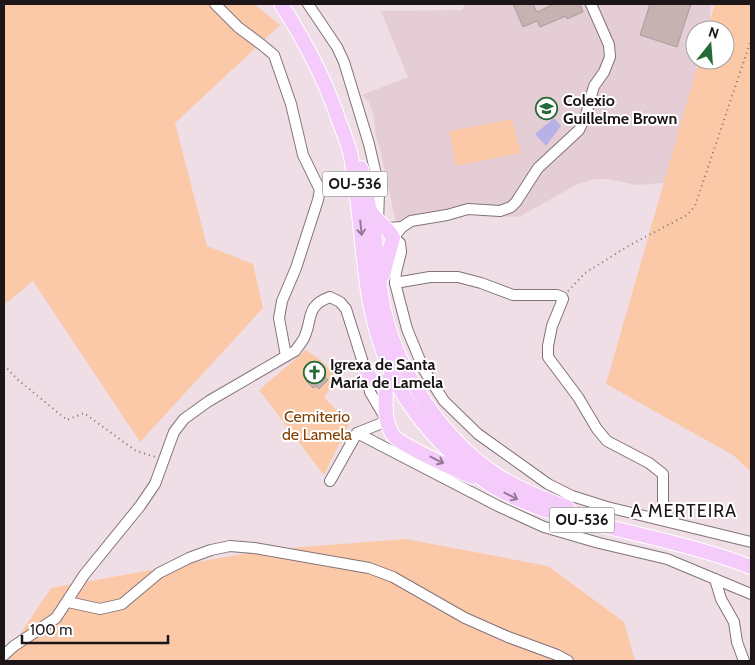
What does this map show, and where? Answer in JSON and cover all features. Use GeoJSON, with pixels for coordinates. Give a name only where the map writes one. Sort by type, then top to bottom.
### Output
{"type":"FeatureCollection","features":[{"type":"Feature","properties":{"kind":"main road","name":"OU-536"},"geometry":{"type":"LineString","coordinates":[[281,4],[300,33],[328,89],[349,150],[378,301],[391,335],[403,365],[418,392],[446,429],[495,481],[523,502],[562,515],[724,556],[751,566]]}},
{"type":"Feature","properties":{"kind":"main road","name":"OU-536"},"geometry":{"type":"LineString","coordinates":[[291,4],[327,64],[356,147],[387,226],[375,242],[378,301],[375,328],[393,377],[403,394],[432,427]]}},
{"type":"Feature","properties":{"kind":"main road"},"geometry":{"type":"LineString","coordinates":[[387,226],[378,301],[388,339],[393,377],[387,421],[393,436],[405,451],[495,481]]}},
{"type":"Feature","properties":{"kind":"main road"},"geometry":{"type":"LineString","coordinates":[[375,242],[387,226]]}},
{"type":"Feature","properties":{"kind":"main road"},"geometry":{"type":"LineString","coordinates":[[365,369],[372,380],[393,377]]}},
{"type":"Feature","properties":{"kind":"main road"},"geometry":{"type":"LineString","coordinates":[[405,451],[420,443],[432,427],[495,481]]}},
{"type":"Feature","properties":{"kind":"main road","name":"OU-536"},"geometry":{"type":"LineString","coordinates":[[495,481],[602,518],[705,543],[751,557]]}},
{"type":"Feature","properties":{"kind":"street"},"geometry":{"type":"LineString","coordinates":[[214,4],[238,27],[274,55],[291,104],[303,155],[320,190],[296,268],[282,301],[279,318],[286,356]]}},
{"type":"Feature","properties":{"kind":"street"},"geometry":{"type":"LineString","coordinates":[[308,4],[344,62],[370,144],[387,226],[400,243],[401,252],[395,283],[407,328],[424,370],[444,401],[478,434],[541,480],[572,496],[607,507],[751,542]]}},
{"type":"Feature","properties":{"kind":"street"},"geometry":{"type":"LineString","coordinates":[[387,226],[447,215],[468,209],[500,211],[510,207],[538,168],[579,130],[586,115],[594,86],[604,72],[610,57],[609,45],[591,4]]}},
{"type":"Feature","properties":{"kind":"street"},"geometry":{"type":"LineString","coordinates":[[395,283],[430,277],[458,278],[481,283],[513,295],[557,295],[562,297],[563,299],[552,326],[548,357],[578,397],[596,429],[607,441],[649,463],[663,474],[665,514],[677,524]]}},
{"type":"Feature","properties":{"kind":"street"},"geometry":{"type":"LineString","coordinates":[[4,655],[14,646],[56,618],[84,575],[155,484],[174,432],[184,419],[209,400],[295,351],[304,338],[312,312],[319,301],[330,297],[340,302],[346,309],[365,369],[370,392],[387,421],[357,433],[330,481]]}},
{"type":"Feature","properties":{"kind":"street"},"geometry":{"type":"LineString","coordinates":[[357,433],[405,451],[498,506],[544,527],[599,544],[667,559],[751,594]]}},
{"type":"Feature","properties":{"kind":"street"},"geometry":{"type":"LineString","coordinates":[[68,602],[100,609],[122,604],[159,573],[189,558],[230,546],[254,548],[369,568],[393,577],[465,618],[568,661]]}},
{"type":"Feature","properties":{"kind":"street"},"geometry":{"type":"LineString","coordinates":[[716,579],[721,599],[734,622],[737,642],[744,661]]}},
{"type":"Feature","properties":{"kind":"path"},"geometry":{"type":"LineString","coordinates":[[562,297],[586,273],[630,245],[688,215],[695,206],[751,40]]}},
{"type":"Feature","properties":{"kind":"path"},"geometry":{"type":"LineString","coordinates":[[4,364],[17,379],[68,420],[84,413],[136,451],[164,459]]}},
{"type":"Feature","properties":{"kind":"shaded area","name":"Colexio Guillelme Brown"},"geometry":{"type":"Polygon","coordinates":[[[466,4],[711,4],[710,20],[685,20],[685,70],[702,70],[735,75],[699,180],[637,185],[608,179],[594,179],[576,185],[519,217],[492,216],[467,208],[396,222],[375,133],[374,116],[369,102],[362,95],[408,77],[381,11],[462,10],[466,4]]]}},
{"type":"Feature","properties":{"kind":"shaded area"},"geometry":{"type":"Polygon","coordinates":[[[554,118],[561,126],[546,146],[535,134],[554,118]]]}},
{"type":"Feature","properties":{"kind":"green space"},"geometry":{"type":"Polygon","coordinates":[[[4,4],[254,4],[280,25],[175,123],[207,246],[253,264],[263,308],[140,442],[33,281],[4,305],[4,4]]]}},
{"type":"Feature","properties":{"kind":"green space"},"geometry":{"type":"Polygon","coordinates":[[[715,4],[751,4],[751,472],[733,455],[606,384],[696,70],[735,70],[735,20],[710,20],[715,4]]]}},
{"type":"Feature","properties":{"kind":"green space"},"geometry":{"type":"Polygon","coordinates":[[[512,119],[521,153],[456,166],[449,131],[512,119]]]}},
{"type":"Feature","properties":{"kind":"green space","name":"Cemiterio de Lamela"},"geometry":{"type":"Polygon","coordinates":[[[306,350],[318,358],[338,378],[324,397],[349,424],[324,475],[259,390],[306,350]],[[311,362],[303,369],[310,377],[306,381],[313,388],[316,386],[319,389],[328,381],[311,362]]]}},
{"type":"Feature","properties":{"kind":"green space"},"geometry":{"type":"Polygon","coordinates":[[[406,539],[548,566],[624,622],[635,661],[4,661],[4,658],[51,588],[264,550],[406,539]]]}},
{"type":"Feature","properties":{"kind":"building"},"geometry":{"type":"Polygon","coordinates":[[[513,4],[533,4],[537,12],[554,4],[580,4],[583,12],[567,19],[566,16],[540,27],[537,21],[523,27],[513,4]]]}},
{"type":"Feature","properties":{"kind":"building"},"geometry":{"type":"Polygon","coordinates":[[[650,4],[691,4],[677,47],[640,35],[650,4]]]}},
{"type":"Feature","properties":{"kind":"building","name":"Igrexa de Santa María de Lamela"},"geometry":{"type":"Polygon","coordinates":[[[311,362],[328,380],[319,389],[316,386],[313,388],[306,381],[310,377],[303,369],[311,362]]]}},
{"type":"Feature","properties":{"kind":"place","name":"Colexio Guillelme Brown"},"geometry":{"type":"Point","coordinates":[547,109]}},
{"type":"Feature","properties":{"kind":"place","name":"Igrexa de Santa María de Lamela"},"geometry":{"type":"Point","coordinates":[314,373]}},
{"type":"Feature","properties":{"kind":"district","name":"A MERTEIRA"},"geometry":{"type":"Point","coordinates":[684,511]}}]}
